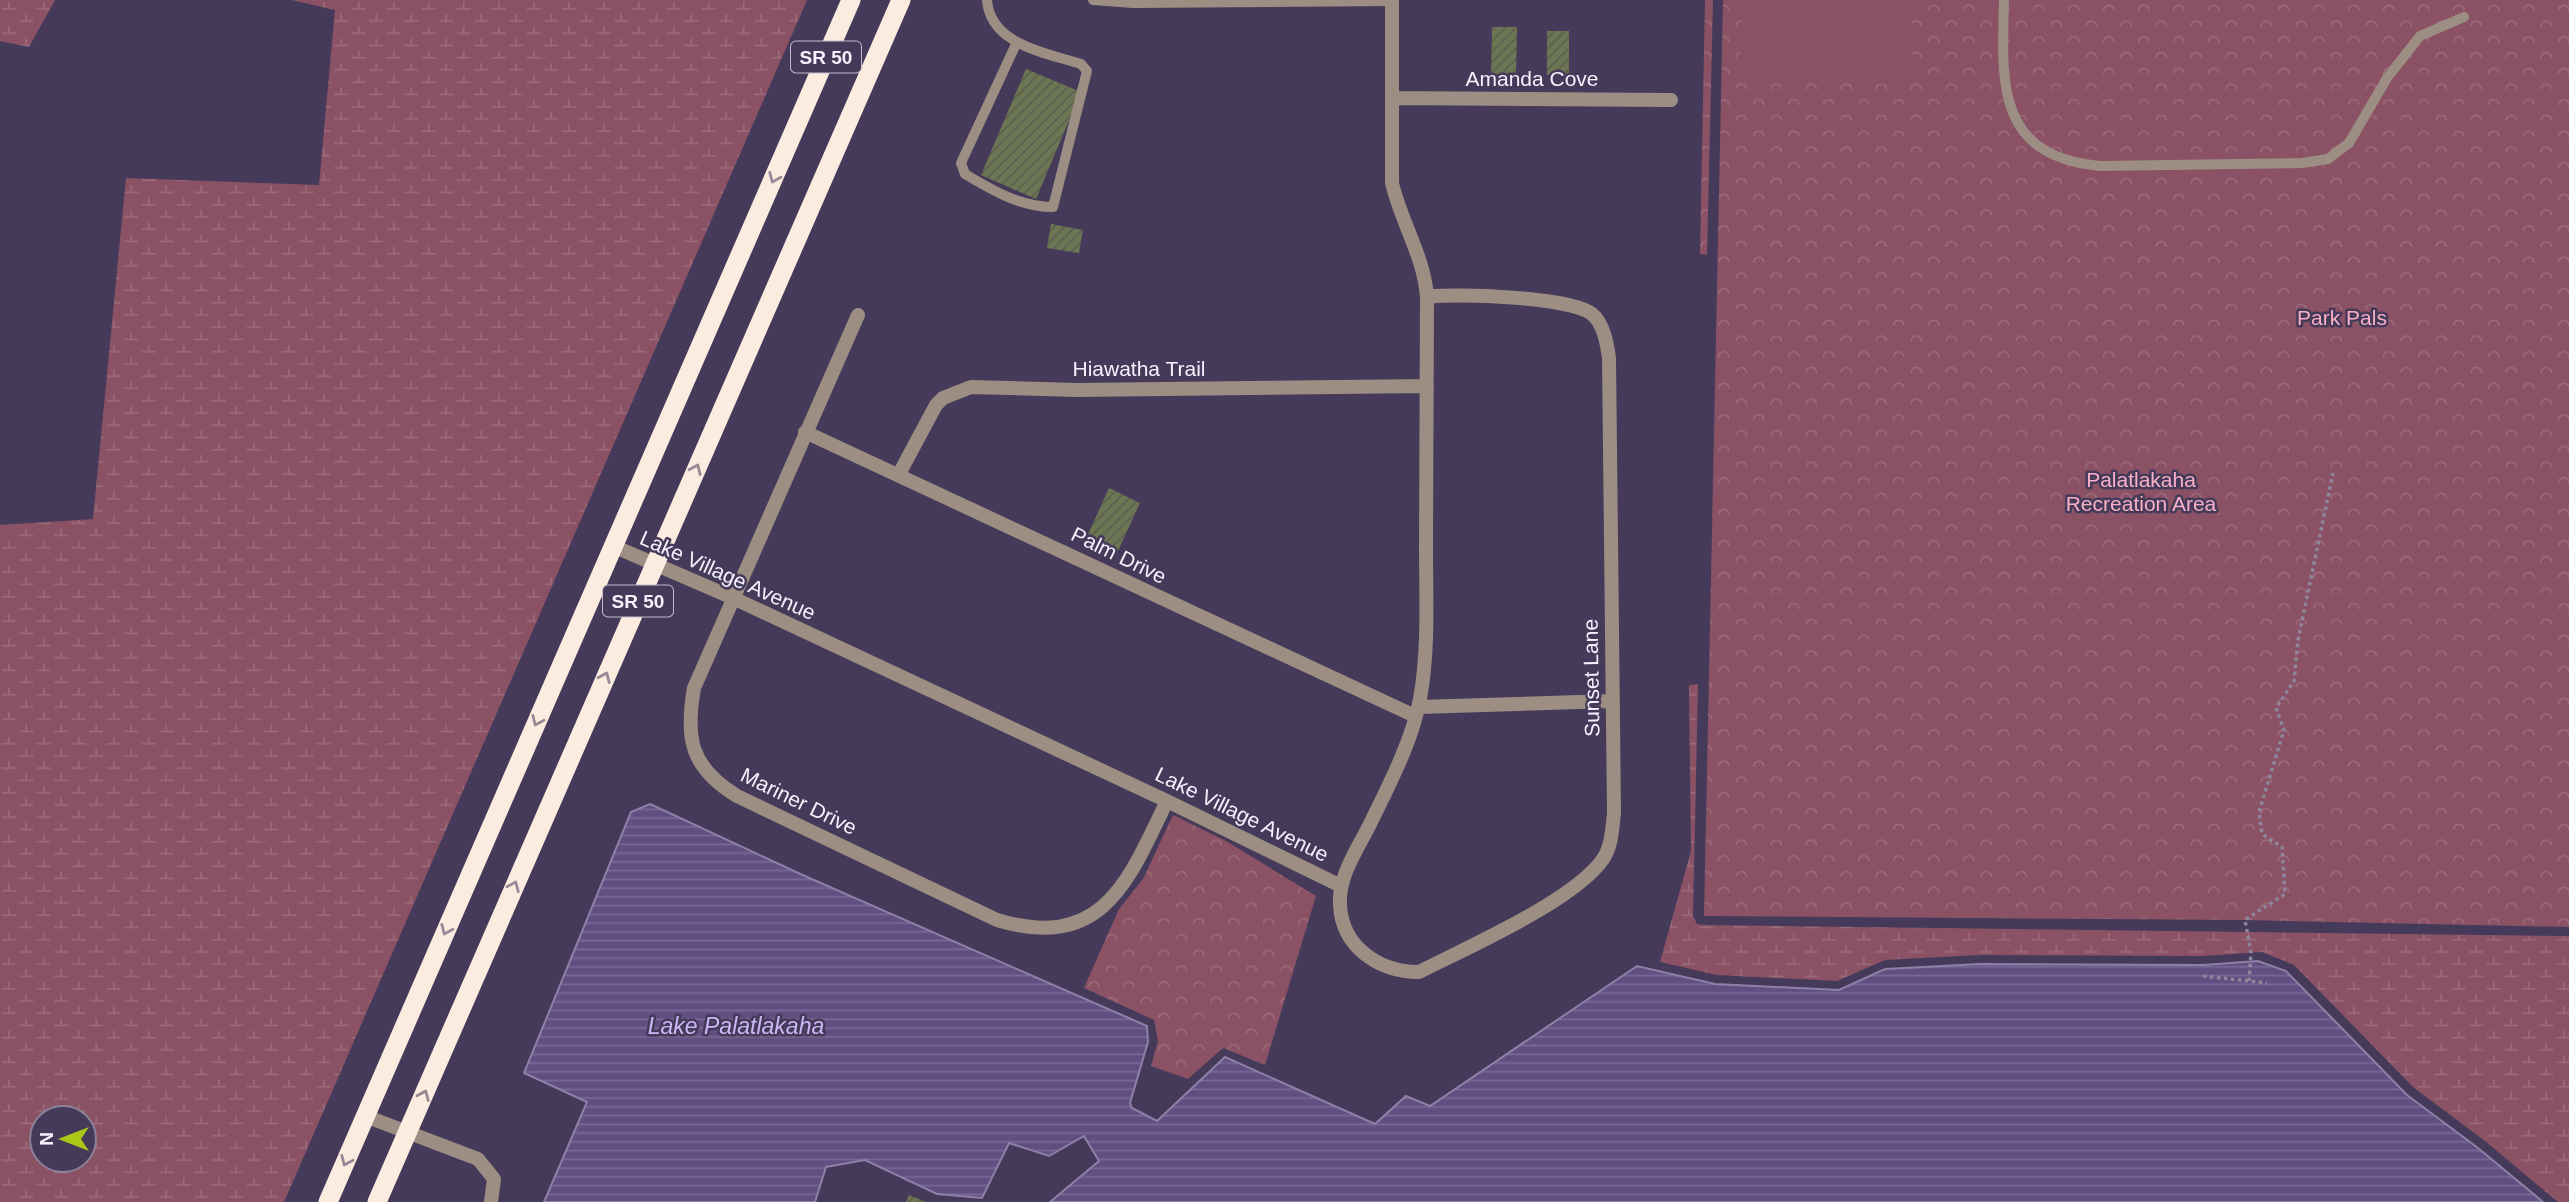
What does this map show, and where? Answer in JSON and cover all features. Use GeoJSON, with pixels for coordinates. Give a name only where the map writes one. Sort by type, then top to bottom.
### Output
{"type":"FeatureCollection","features":[{"type":"Feature","properties":{"kind":"highway","name":"SR 50"},"geometry":{"type":"LineString","coordinates":[[328,1202],[851,0]]}},
{"type":"Feature","properties":{"kind":"highway","name":"SR 50"},"geometry":{"type":"LineString","coordinates":[[377,1202],[901,0]]}},
{"type":"Feature","properties":{"kind":"street","name":"Lake Village Avenue"},"geometry":{"type":"LineString","coordinates":[[613,547],[731,597],[1167,801],[1341,886],[1399,761],[1417,711],[1425,647],[1427,297],[1419,253],[1392,183],[1392,1]]}},
{"type":"Feature","properties":{"kind":"street","name":"Amanda Cove"},"geometry":{"type":"LineString","coordinates":[[1392,98],[1671,100]]}},
{"type":"Feature","properties":{"kind":"street","name":"Sunset Lane"},"geometry":{"type":"LineString","coordinates":[[1341,886],[1343,924],[1358,949],[1388,967],[1402,972],[1419,972],[1519,922],[1592,873],[1611,842],[1609,358],[1598,321],[1591,313],[1553,302],[1469,296],[1427,297]]}},
{"type":"Feature","properties":{"kind":"street","name":"Mariner Drive"},"geometry":{"type":"LineString","coordinates":[[858,315],[731,597],[694,688],[690,712],[694,753],[704,769],[718,784],[737,796],[985,914],[1005,922],[1032,926],[1061,925],[1085,920],[1100,911],[1132,875],[1167,801]]}},
{"type":"Feature","properties":{"kind":"street","name":"Hiawatha Trail"},"geometry":{"type":"LineString","coordinates":[[899,474],[936,405],[951,394],[971,387],[1077,390],[1427,386]]}},
{"type":"Feature","properties":{"kind":"street","name":"Palm Drive"},"geometry":{"type":"LineString","coordinates":[[805,432],[1417,711],[1611,701]]}},
{"type":"Feature","properties":{"kind":"street"},"geometry":{"type":"LineString","coordinates":[[365,1116],[478,1159],[494,1179],[491,1202]]}},
{"type":"Feature","properties":{"kind":"lane"},"geometry":{"type":"LineString","coordinates":[[987,0],[997,26],[1016,44],[1081,64],[1087,71],[1053,207],[1036,207],[999,194],[965,174],[961,163],[1016,44]]}},
{"type":"Feature","properties":{"kind":"lane"},"geometry":{"type":"LineString","coordinates":[[1093,0],[1133,3],[1392,1]]}},
{"type":"Feature","properties":{"kind":"lane"},"geometry":{"type":"LineString","coordinates":[[2004,0],[2003,68],[2009,110],[2019,126],[2059,156],[2078,164],[2100,166],[2302,163],[2328,159],[2349,143],[2387,78],[2420,36],[2464,17]]}},
{"type":"Feature","properties":{"kind":"path"},"geometry":{"type":"LineString","coordinates":[[2249,981],[2251,953],[2245,920],[2285,894],[2282,847],[2262,834],[2259,812],[2284,730],[2276,708],[2294,681],[2298,640],[2333,473]]}},
{"type":"Feature","properties":{"kind":"path"},"geometry":{"type":"LineString","coordinates":[[2203,976],[2267,984]]}},
{"type":"Feature","properties":{"kind":"green space"},"geometry":{"type":"Polygon","coordinates":[[[0,0],[55,0],[29,47],[0,41],[0,0]]]}},
{"type":"Feature","properties":{"kind":"green space"},"geometry":{"type":"Polygon","coordinates":[[[292,0],[807,0],[284,1202],[0,1202],[0,525],[93,519],[126,178],[319,185],[335,10],[292,0]]]}},
{"type":"Feature","properties":{"kind":"green space"},"geometry":{"type":"Polygon","coordinates":[[[1705,0],[1713,0],[1707,255],[1700,254],[1705,0]]]}},
{"type":"Feature","properties":{"kind":"green space","name":"Palatlakaha Recreation Area"},"geometry":{"type":"Polygon","coordinates":[[[1723,0],[2569,0],[2569,927],[2245,920],[1704,916],[1723,0]]]}},
{"type":"Feature","properties":{"kind":"green space"},"geometry":{"type":"Polygon","coordinates":[[[1741,0],[1912,0],[1913,85],[1740,79],[1741,0]]]}},
{"type":"Feature","properties":{"kind":"green space"},"geometry":{"type":"Polygon","coordinates":[[[1698,684],[1693,916],[1697,924],[2569,936],[2569,1202],[2558,1202],[2485,1141],[2414,1088],[2294,965],[2262,952],[2203,956],[1979,955],[1885,960],[1837,981],[1717,975],[1660,962],[1691,851],[1689,685],[1698,684]]]}},
{"type":"Feature","properties":{"kind":"green space"},"geometry":{"type":"Polygon","coordinates":[[[1173,815],[1226,841],[1316,896],[1265,1065],[1223,1048],[1188,1079],[1151,1066],[1158,1041],[1154,1020],[1084,988],[1119,909],[1143,879],[1173,815]]]}},
{"type":"Feature","properties":{"kind":"water","name":"Lake Palatlakaha"},"geometry":{"type":"Polygon","coordinates":[[[650,804],[807,877],[1147,1026],[1148,1042],[1130,1103],[1132,1108],[1157,1121],[1225,1057],[1375,1124],[1406,1096],[1430,1106],[1637,966],[1715,984],[1839,990],[1885,969],[1980,964],[2203,965],[2258,961],[2286,971],[2407,1095],[2478,1148],[2543,1202],[1050,1202],[1099,1161],[1084,1136],[1049,1156],[1009,1143],[982,1198],[937,1194],[865,1160],[826,1167],[815,1202],[544,1202],[587,1102],[524,1073],[631,812],[650,804]]]}},
{"type":"Feature","properties":{"kind":"building"},"geometry":{"type":"Polygon","coordinates":[[[1492,27],[1517,27],[1516,76],[1491,76],[1492,27]]]}},
{"type":"Feature","properties":{"kind":"building"},"geometry":{"type":"Polygon","coordinates":[[[1547,31],[1569,31],[1569,75],[1547,75],[1547,31]]]}},
{"type":"Feature","properties":{"kind":"building"},"geometry":{"type":"Polygon","coordinates":[[[1026,69],[1081,92],[1036,199],[981,175],[1026,69]]]}},
{"type":"Feature","properties":{"kind":"building"},"geometry":{"type":"Polygon","coordinates":[[[1051,224],[1083,230],[1079,253],[1047,248],[1051,224]]]}},
{"type":"Feature","properties":{"kind":"building"},"geometry":{"type":"Polygon","coordinates":[[[1109,488],[1140,503],[1116,555],[1085,541],[1109,488]]]}},
{"type":"Feature","properties":{"kind":"building"},"geometry":{"type":"Polygon","coordinates":[[[909,1195],[926,1202],[906,1202],[909,1195]]]}},
{"type":"Feature","properties":{"kind":"park label","name":"Park Pals"},"geometry":{"type":"Point","coordinates":[2342,317]}}]}
